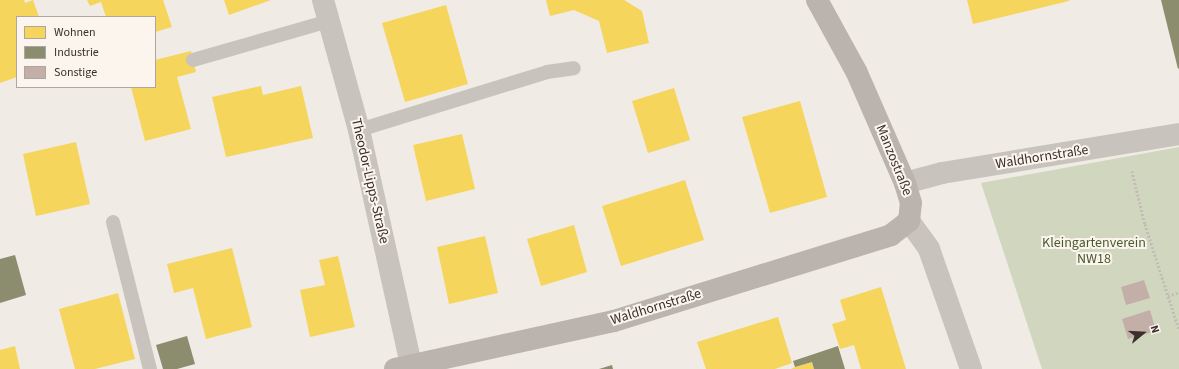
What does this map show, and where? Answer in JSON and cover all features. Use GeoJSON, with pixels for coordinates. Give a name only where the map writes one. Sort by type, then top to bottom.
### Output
{"type":"FeatureCollection","features":[{"type":"Feature","properties":{"kind":"street","name":"Theodor-Lipps-Straße"},"geometry":{"type":"LineString","coordinates":[[323,0],[359,130],[403,367]]}},
{"type":"Feature","properties":{"kind":"street","name":"Manzostraße"},"geometry":{"type":"LineString","coordinates":[[817,0],[856,71],[905,183],[911,203],[909,221]]}},
{"type":"Feature","properties":{"kind":"street","name":"Waldhornstraße"},"geometry":{"type":"LineString","coordinates":[[905,183],[942,173],[1179,134]]}},
{"type":"Feature","properties":{"kind":"street","name":"Waldhornstraße"},"geometry":{"type":"LineString","coordinates":[[403,367],[614,321],[892,235],[909,221]]}},
{"type":"Feature","properties":{"kind":"street"},"geometry":{"type":"LineString","coordinates":[[909,221],[929,249],[971,369]]}},
{"type":"Feature","properties":{"kind":"lane"},"geometry":{"type":"LineString","coordinates":[[193,60],[329,21]]}},
{"type":"Feature","properties":{"kind":"lane"},"geometry":{"type":"LineString","coordinates":[[359,130],[547,72],[574,68]]}},
{"type":"Feature","properties":{"kind":"lane"},"geometry":{"type":"LineString","coordinates":[[113,222],[150,369]]}},
{"type":"Feature","properties":{"kind":"path"},"geometry":{"type":"LineString","coordinates":[[1125,144],[1145,224],[1179,329]]}},
{"type":"Feature","properties":{"kind":"path"},"geometry":{"type":"LineString","coordinates":[[1168,296],[1179,292]]}},
{"type":"Feature","properties":{"kind":"green space","name":"Kleingartenverein NW18"},"geometry":{"type":"Polygon","coordinates":[[[1179,147],[1179,369],[1042,369],[981,183],[1179,147]]]}},
{"type":"Feature","properties":{"kind":"building: Wohnen"},"geometry":{"type":"Polygon","coordinates":[[[0,0],[24,0],[25,3],[33,0],[39,16],[16,16],[16,77],[0,83],[0,0]]]}},
{"type":"Feature","properties":{"kind":"building: Wohnen"},"geometry":{"type":"Polygon","coordinates":[[[87,0],[163,0],[172,27],[156,32],[156,16],[106,16],[101,2],[90,6],[87,0]]]}},
{"type":"Feature","properties":{"kind":"building: Wohnen"},"geometry":{"type":"Polygon","coordinates":[[[224,0],[271,0],[229,15],[224,0]]]}},
{"type":"Feature","properties":{"kind":"building: Wohnen"},"geometry":{"type":"Polygon","coordinates":[[[546,0],[624,0],[642,11],[649,43],[607,53],[599,21],[574,10],[550,16],[546,0]]]}},
{"type":"Feature","properties":{"kind":"building: Wohnen"},"geometry":{"type":"Polygon","coordinates":[[[967,0],[1069,0],[1069,1],[973,24],[967,0]]]}},
{"type":"Feature","properties":{"kind":"building: Wohnen"},"geometry":{"type":"Polygon","coordinates":[[[446,5],[468,84],[405,102],[382,23],[446,5]]]}},
{"type":"Feature","properties":{"kind":"building: Wohnen"},"geometry":{"type":"Polygon","coordinates":[[[191,51],[196,72],[177,77],[191,129],[145,141],[131,88],[156,88],[156,60],[191,51]]]}},
{"type":"Feature","properties":{"kind":"building: Wohnen"},"geometry":{"type":"Polygon","coordinates":[[[261,86],[263,95],[301,86],[313,138],[226,157],[212,97],[261,86]]]}},
{"type":"Feature","properties":{"kind":"building: Wohnen"},"geometry":{"type":"Polygon","coordinates":[[[674,88],[690,140],[648,153],[632,101],[674,88]]]}},
{"type":"Feature","properties":{"kind":"building: Wohnen"},"geometry":{"type":"Polygon","coordinates":[[[800,101],[827,197],[770,213],[742,117],[800,101]]]}},
{"type":"Feature","properties":{"kind":"building: Wohnen"},"geometry":{"type":"Polygon","coordinates":[[[462,134],[475,189],[426,201],[413,145],[462,134]]]}},
{"type":"Feature","properties":{"kind":"building: Wohnen"},"geometry":{"type":"Polygon","coordinates":[[[76,142],[90,204],[36,216],[23,154],[76,142]]]}},
{"type":"Feature","properties":{"kind":"building: Wohnen"},"geometry":{"type":"Polygon","coordinates":[[[685,180],[704,240],[621,266],[602,206],[685,180]]]}},
{"type":"Feature","properties":{"kind":"building: Wohnen"},"geometry":{"type":"Polygon","coordinates":[[[574,225],[587,272],[541,286],[527,239],[574,225]]]}},
{"type":"Feature","properties":{"kind":"building: Wohnen"},"geometry":{"type":"Polygon","coordinates":[[[485,236],[498,293],[449,304],[437,247],[485,236]]]}},
{"type":"Feature","properties":{"kind":"building: Wohnen"},"geometry":{"type":"Polygon","coordinates":[[[232,248],[252,327],[206,339],[193,288],[174,293],[167,264],[232,248]]]}},
{"type":"Feature","properties":{"kind":"building: Wohnen"},"geometry":{"type":"Polygon","coordinates":[[[338,256],[355,327],[310,337],[300,290],[325,285],[319,260],[338,256]]]}},
{"type":"Feature","properties":{"kind":"building: Wohnen"},"geometry":{"type":"Polygon","coordinates":[[[881,287],[906,369],[861,369],[854,345],[840,349],[832,324],[846,320],[840,300],[881,287]]]}},
{"type":"Feature","properties":{"kind":"building: Wohnen"},"geometry":{"type":"Polygon","coordinates":[[[118,293],[135,359],[95,369],[75,369],[59,309],[118,293]]]}},
{"type":"Feature","properties":{"kind":"building: Wohnen"},"geometry":{"type":"Polygon","coordinates":[[[778,317],[792,363],[775,369],[706,369],[697,342],[778,317]]]}},
{"type":"Feature","properties":{"kind":"building: Wohnen"},"geometry":{"type":"Polygon","coordinates":[[[15,346],[20,369],[0,369],[0,350],[15,346]]]}},
{"type":"Feature","properties":{"kind":"building: Wohnen"},"geometry":{"type":"Polygon","coordinates":[[[812,362],[814,369],[791,369],[795,367],[812,362]]]}},
{"type":"Feature","properties":{"kind":"building: Industrie"},"geometry":{"type":"Polygon","coordinates":[[[1161,0],[1179,0],[1178,69],[1161,0]]]}},
{"type":"Feature","properties":{"kind":"building: Industrie"},"geometry":{"type":"Polygon","coordinates":[[[15,255],[26,295],[0,303],[0,259],[15,255]]]}},
{"type":"Feature","properties":{"kind":"building: Industrie"},"geometry":{"type":"Polygon","coordinates":[[[187,336],[195,364],[177,369],[163,369],[156,345],[187,336]]]}},
{"type":"Feature","properties":{"kind":"building: Industrie"},"geometry":{"type":"Polygon","coordinates":[[[838,346],[845,369],[814,369],[812,362],[795,367],[793,361],[838,346]]]}},
{"type":"Feature","properties":{"kind":"building: Industrie"},"geometry":{"type":"Polygon","coordinates":[[[612,365],[613,369],[599,369],[612,365]]]}},
{"type":"Feature","properties":{"kind":"building: Sonstige"},"geometry":{"type":"Polygon","coordinates":[[[1144,280],[1150,298],[1126,305],[1121,287],[1144,280]]]}},
{"type":"Feature","properties":{"kind":"building: Sonstige"},"geometry":{"type":"Polygon","coordinates":[[[1150,310],[1156,331],[1128,339],[1122,319],[1150,310]]]}}]}
